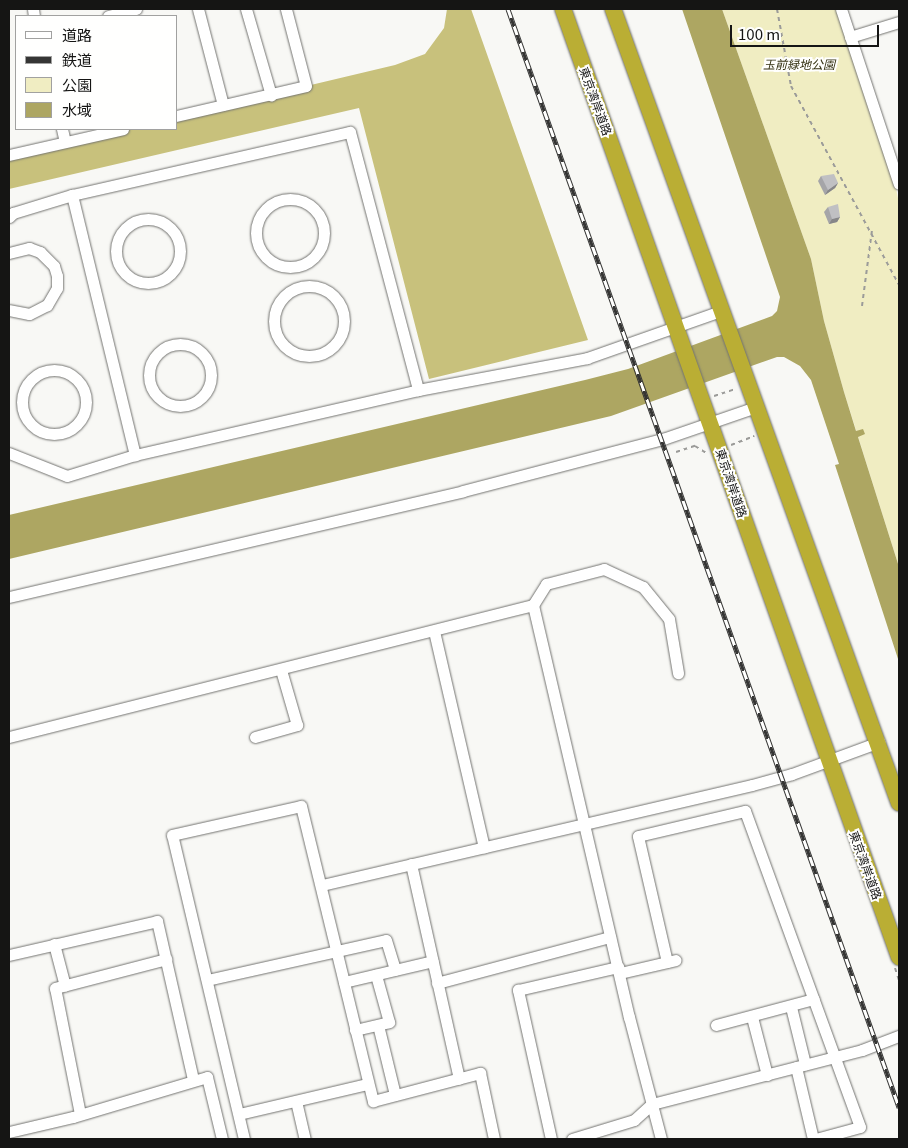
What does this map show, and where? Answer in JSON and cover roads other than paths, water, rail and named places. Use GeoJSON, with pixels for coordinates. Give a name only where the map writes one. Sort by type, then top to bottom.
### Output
{"type":"FeatureCollection","features":[{"type":"Feature","properties":{"kind":"highway","name":"東京湾岸道路"},"geometry":{"type":"LineString","coordinates":[[563,9],[710,423],[714,452],[899,957]]}},
{"type":"Feature","properties":{"kind":"highway"},"geometry":{"type":"LineString","coordinates":[[613,9],[879,742],[899,803]]}},
{"type":"Feature","properties":{"kind":"street"},"geometry":{"type":"LineString","coordinates":[[112,15],[138,9]]}},
{"type":"Feature","properties":{"kind":"street"},"geometry":{"type":"LineString","coordinates":[[198,9],[224,106]]}},
{"type":"Feature","properties":{"kind":"street"},"geometry":{"type":"LineString","coordinates":[[246,9],[271,94]]}},
{"type":"Feature","properties":{"kind":"street"},"geometry":{"type":"LineString","coordinates":[[178,116],[306,86],[286,9]]}},
{"type":"Feature","properties":{"kind":"street"},"geometry":{"type":"LineString","coordinates":[[841,9],[899,184]]}},
{"type":"Feature","properties":{"kind":"street"},"geometry":{"type":"LineString","coordinates":[[850,37],[899,22]]}},
{"type":"Feature","properties":{"kind":"street"},"geometry":{"type":"LineString","coordinates":[[62,130],[65,142]]}},
{"type":"Feature","properties":{"kind":"street"},"geometry":{"type":"LineString","coordinates":[[9,155],[119,130]]}},
{"type":"Feature","properties":{"kind":"street"},"geometry":{"type":"LineString","coordinates":[[9,217],[13,213],[72,195],[350,132],[418,390]]}},
{"type":"Feature","properties":{"kind":"street"},"geometry":{"type":"LineString","coordinates":[[72,195],[135,455]]}},
{"type":"Feature","properties":{"kind":"street"},"geometry":{"type":"LineString","coordinates":[[298,199],[319,213],[324,224],[323,244],[308,262],[289,267],[277,265],[260,250],[256,239],[259,218],[276,201],[298,199]]}},
{"type":"Feature","properties":{"kind":"street"},"geometry":{"type":"LineString","coordinates":[[141,219],[160,221],[175,233],[180,244],[178,264],[172,273],[156,283],[134,281],[120,268],[116,257],[117,242],[130,224],[141,219]]}},
{"type":"Feature","properties":{"kind":"street"},"geometry":{"type":"LineString","coordinates":[[9,252],[29,248],[40,252],[49,258],[57,276],[54,296],[46,306],[29,314],[9,310]]}},
{"type":"Feature","properties":{"kind":"street"},"geometry":{"type":"LineString","coordinates":[[316,286],[328,291],[339,303],[344,314],[342,336],[332,349],[321,355],[308,357],[290,352],[276,336],[273,324],[276,307],[283,297],[299,288],[316,286]]}},
{"type":"Feature","properties":{"kind":"street"},"geometry":{"type":"LineString","coordinates":[[9,454],[67,476],[135,455],[418,390],[587,358],[723,310]]}},
{"type":"Feature","properties":{"kind":"street"},"geometry":{"type":"LineString","coordinates":[[175,344],[197,348],[210,364],[211,380],[208,390],[192,405],[181,407],[164,403],[150,386],[150,365],[163,348],[175,344]]}},
{"type":"Feature","properties":{"kind":"street"},"geometry":{"type":"LineString","coordinates":[[57,371],[78,381],[84,390],[86,404],[78,424],[60,434],[49,434],[35,428],[27,420],[22,399],[32,379],[41,373],[57,371]]}},
{"type":"Feature","properties":{"kind":"street"},"geometry":{"type":"LineString","coordinates":[[9,597],[463,491],[663,439],[756,407]]}},
{"type":"Feature","properties":{"kind":"street"},"geometry":{"type":"LineString","coordinates":[[9,737],[533,605],[546,584],[604,570],[644,587],[669,619],[678,673]]}},
{"type":"Feature","properties":{"kind":"street"},"geometry":{"type":"LineString","coordinates":[[533,605],[610,937],[661,1139]]}},
{"type":"Feature","properties":{"kind":"street"},"geometry":{"type":"LineString","coordinates":[[434,631],[484,847]]}},
{"type":"Feature","properties":{"kind":"street"},"geometry":{"type":"LineString","coordinates":[[255,737],[297,725],[281,670]]}},
{"type":"Feature","properties":{"kind":"street"},"geometry":{"type":"LineString","coordinates":[[322,885],[752,785],[828,762],[879,742]]}},
{"type":"Feature","properties":{"kind":"street"},"geometry":{"type":"LineString","coordinates":[[244,1139],[172,835],[301,806],[322,885],[367,1084],[373,1101],[480,1073],[494,1139]]}},
{"type":"Feature","properties":{"kind":"street"},"geometry":{"type":"LineString","coordinates":[[551,1139],[518,990],[672,961],[638,836],[745,811],[860,1127],[815,1139],[791,1007]]}},
{"type":"Feature","properties":{"kind":"street"},"geometry":{"type":"LineString","coordinates":[[411,864],[459,1079]]}},
{"type":"Feature","properties":{"kind":"street"},"geometry":{"type":"LineString","coordinates":[[9,955],[157,921],[193,1080]]}},
{"type":"Feature","properties":{"kind":"street"},"geometry":{"type":"LineString","coordinates":[[438,983],[610,937]]}},
{"type":"Feature","properties":{"kind":"street"},"geometry":{"type":"LineString","coordinates":[[207,980],[386,940],[395,970]]}},
{"type":"Feature","properties":{"kind":"street"},"geometry":{"type":"LineString","coordinates":[[54,944],[65,986]]}},
{"type":"Feature","properties":{"kind":"street"},"geometry":{"type":"LineString","coordinates":[[80,1114],[54,988],[166,960]]}},
{"type":"Feature","properties":{"kind":"street"},"geometry":{"type":"LineString","coordinates":[[344,982],[433,961]]}},
{"type":"Feature","properties":{"kind":"street"},"geometry":{"type":"LineString","coordinates":[[355,1030],[389,1022],[376,974]]}},
{"type":"Feature","properties":{"kind":"street"},"geometry":{"type":"LineString","coordinates":[[716,1025],[791,1007],[814,999]]}},
{"type":"Feature","properties":{"kind":"street"},"geometry":{"type":"LineString","coordinates":[[752,1017],[767,1075]]}},
{"type":"Feature","properties":{"kind":"street"},"geometry":{"type":"LineString","coordinates":[[378,1025],[395,1095]]}},
{"type":"Feature","properties":{"kind":"street"},"geometry":{"type":"LineString","coordinates":[[572,1139],[634,1120],[652,1104],[834,1057],[899,1036]]}},
{"type":"Feature","properties":{"kind":"street"},"geometry":{"type":"LineString","coordinates":[[9,1132],[80,1114],[207,1076],[222,1139]]}},
{"type":"Feature","properties":{"kind":"street"},"geometry":{"type":"LineString","coordinates":[[239,1114],[367,1084]]}},
{"type":"Feature","properties":{"kind":"street"},"geometry":{"type":"LineString","coordinates":[[296,1101],[305,1139]]}},
{"type":"Feature","properties":{"kind":"water"},"geometry":{"type":"Polygon","coordinates":[[[682,9],[722,9],[811,259],[824,321],[844,392],[856,431],[863,429],[865,434],[858,437],[899,567],[899,662],[835,465],[839,464],[811,380],[800,366],[784,357],[777,357],[611,416],[9,559],[9,515],[628,369],[772,316],[777,311],[780,297],[682,9]]]}},
{"type":"Feature","properties":{"kind":"railway"},"geometry":{"type":"LineString","coordinates":[[508,9],[899,1107]]}},
{"type":"Feature","properties":{"kind":"park label","name":"玉前緑地公園"},"geometry":{"type":"Point","coordinates":[799,64]}}]}
